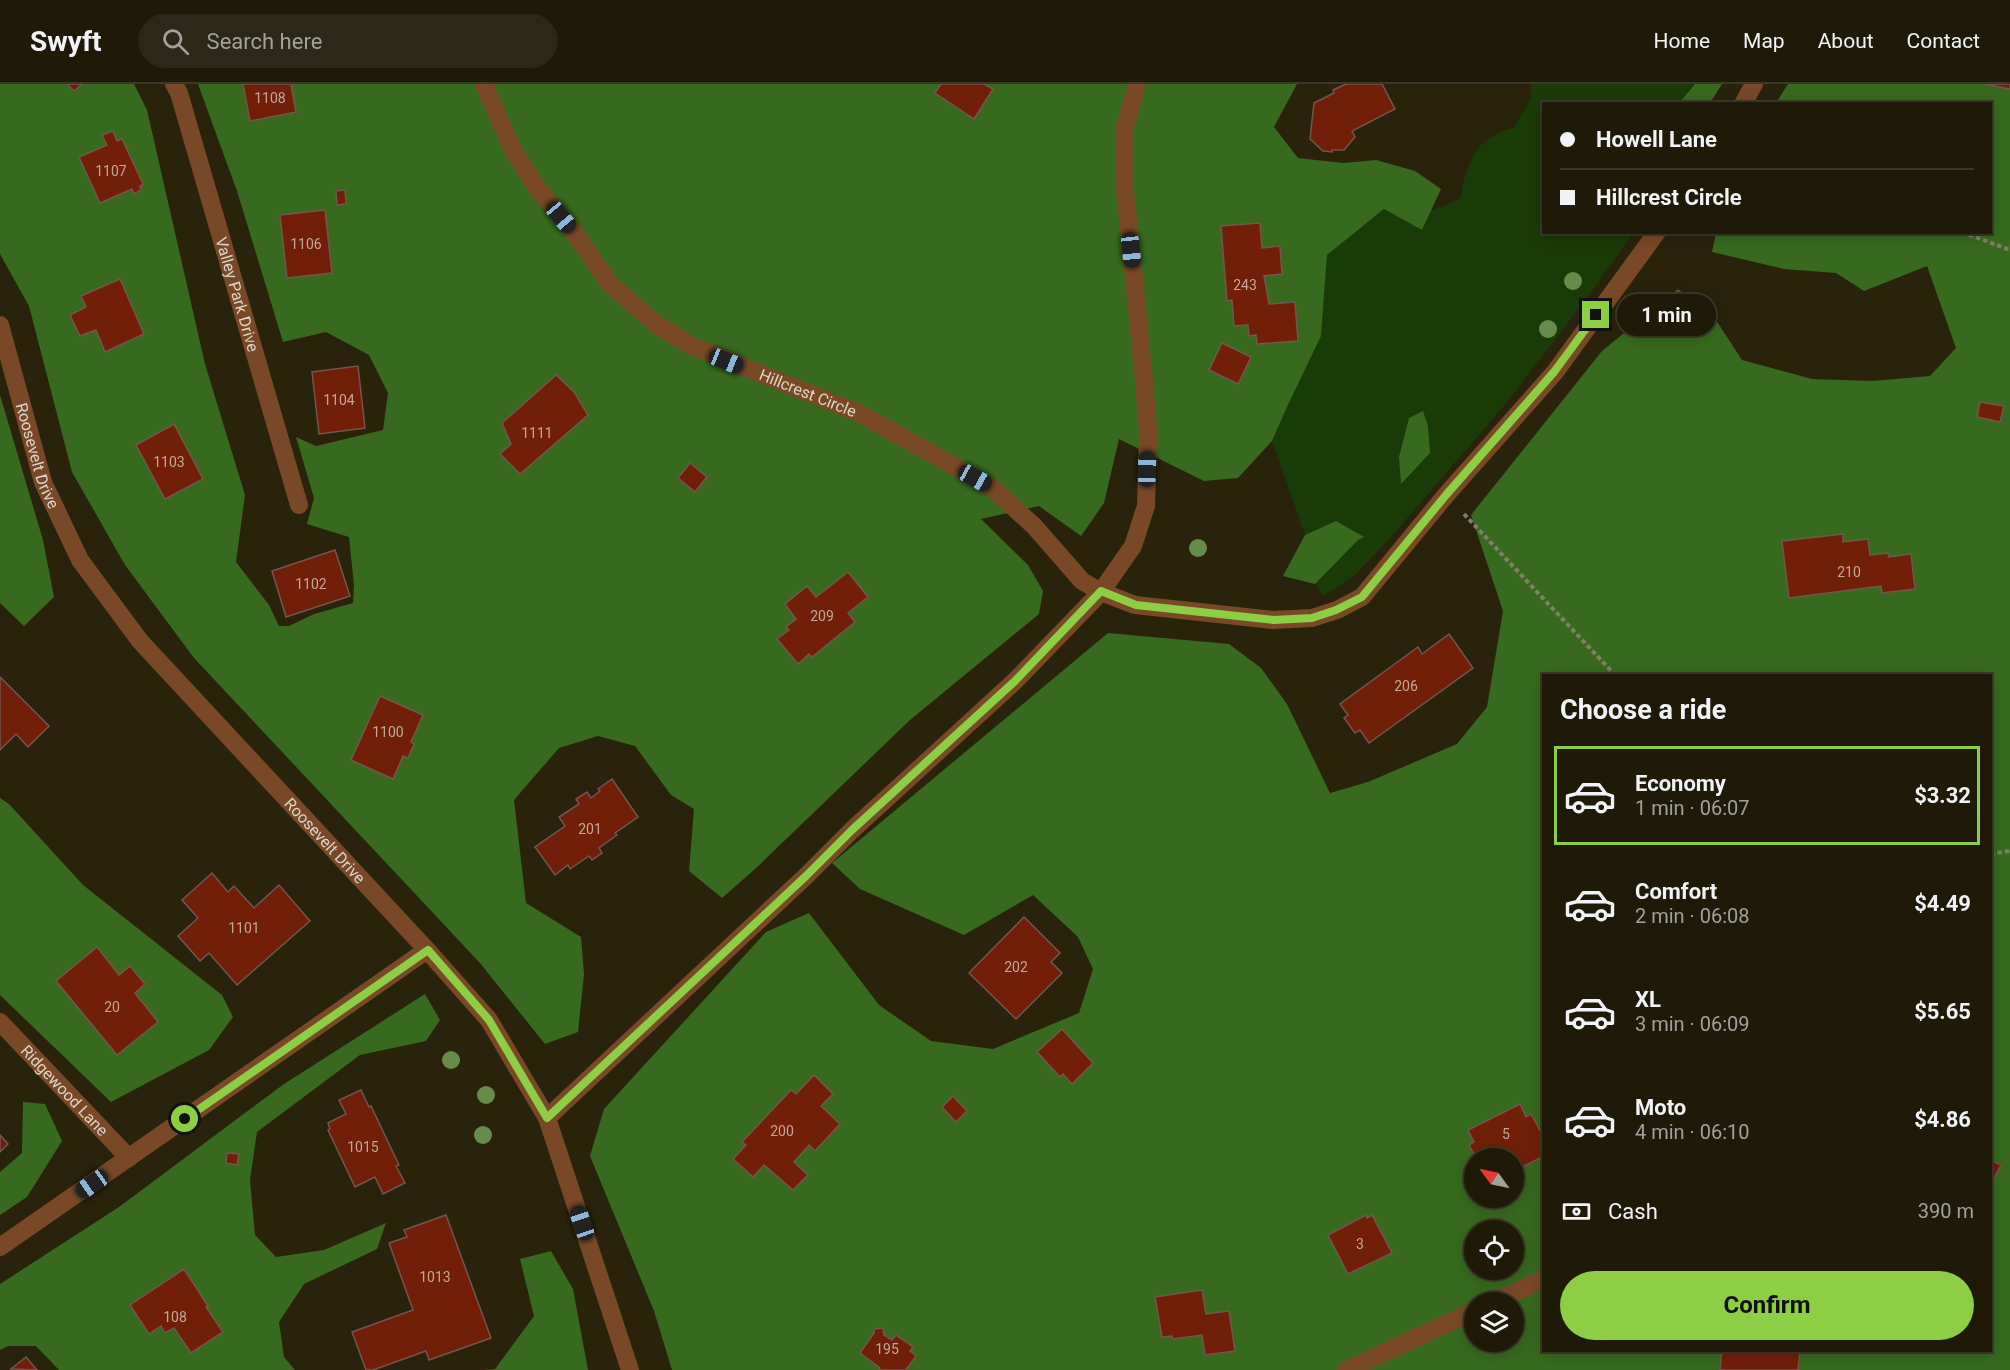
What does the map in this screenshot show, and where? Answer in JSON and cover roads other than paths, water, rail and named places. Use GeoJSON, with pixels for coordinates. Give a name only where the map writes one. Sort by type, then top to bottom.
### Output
{"type":"FeatureCollection","features":[{"type":"Feature","properties":{"kind":"street","name":"Valley Park Drive"},"geometry":{"type":"LineString","coordinates":[[174,84],[179,93],[299,505]]}},
{"type":"Feature","properties":{"kind":"street","name":"Hillcrest Circle"},"geometry":{"type":"LineString","coordinates":[[484,84],[513,148],[537,188],[573,232],[609,283],[656,324],[692,346],[861,414],[992,487],[1034,526],[1082,581],[1136,605],[1274,620],[1312,618],[1336,610],[1362,597],[1446,495],[1554,372],[1656,234]]}},
{"type":"Feature","properties":{"kind":"street"},"geometry":{"type":"LineString","coordinates":[[547,1118],[806,876],[852,830],[1015,681],[1101,591],[1132,546],[1146,506],[1148,432],[1124,179],[1125,127],[1137,84]]}},
{"type":"Feature","properties":{"kind":"street"},"geometry":{"type":"LineString","coordinates":[[1744,102],[1754,84]]}},
{"type":"Feature","properties":{"kind":"street","name":"Roosevelt Drive"},"geometry":{"type":"LineString","coordinates":[[0,325],[43,482],[80,560],[140,641],[428,950],[489,1020],[547,1118],[630,1370]]}},
{"type":"Feature","properties":{"kind":"street"},"geometry":{"type":"LineString","coordinates":[[0,1247],[428,950]]}},
{"type":"Feature","properties":{"kind":"street","name":"Ridgewood Lane"},"geometry":{"type":"LineString","coordinates":[[0,1022],[129,1158]]}},
{"type":"Feature","properties":{"kind":"street"},"geometry":{"type":"LineString","coordinates":[[1516,1292],[1542,1280]]}},
{"type":"Feature","properties":{"kind":"street"},"geometry":{"type":"LineString","coordinates":[[1347,1370],[1464,1316]]}}]}
